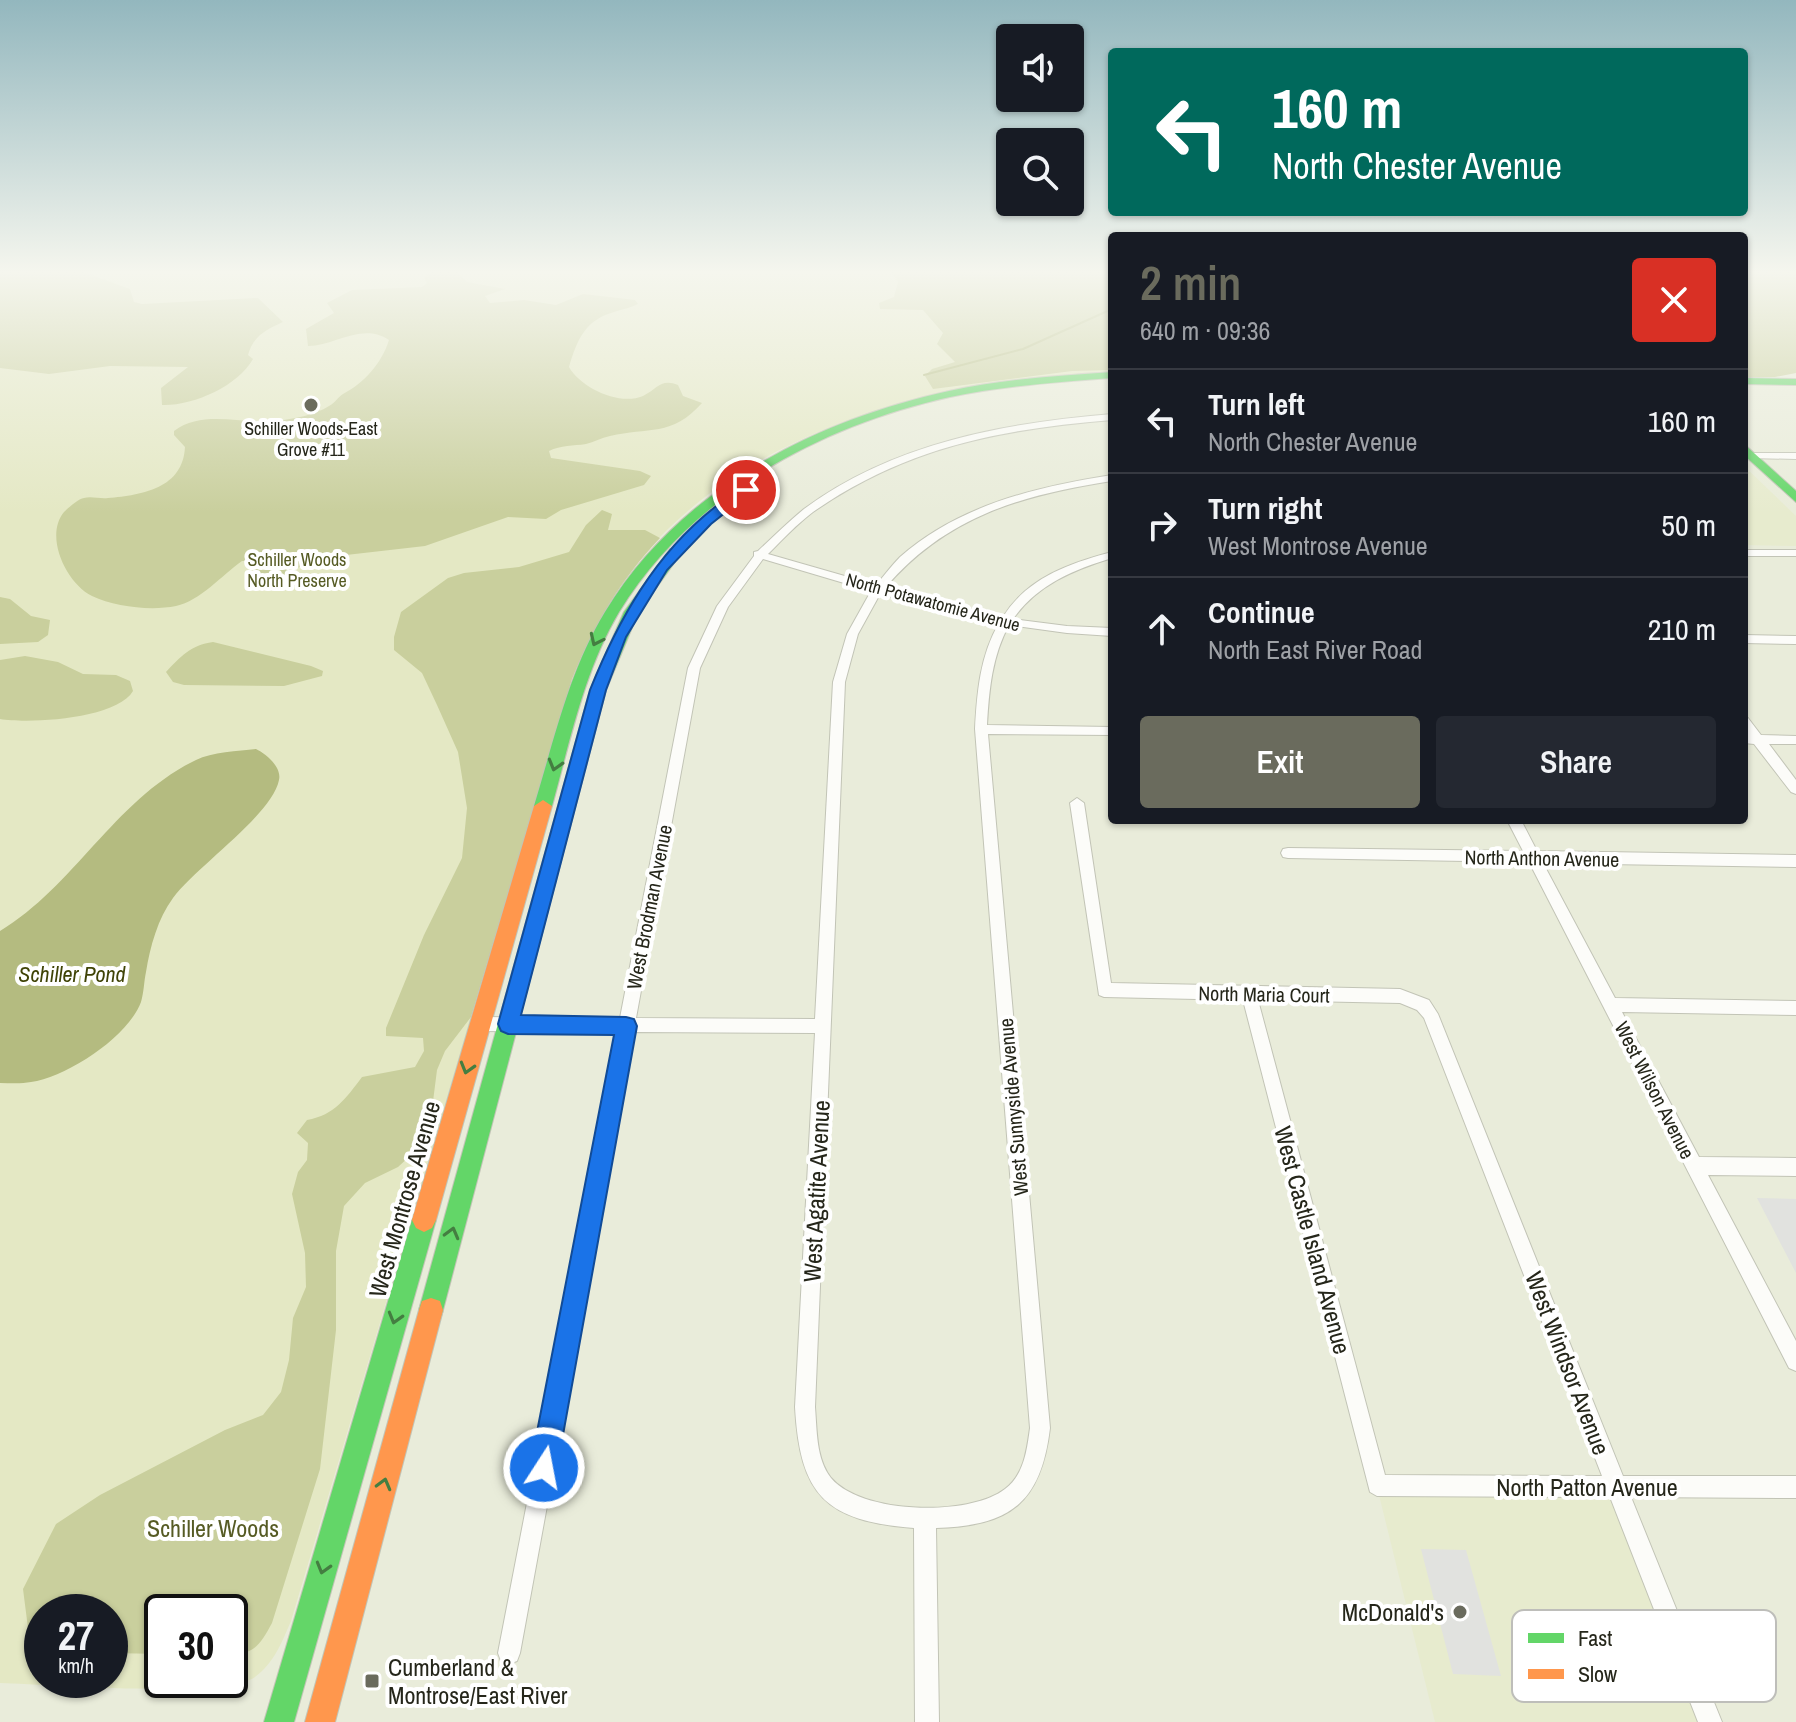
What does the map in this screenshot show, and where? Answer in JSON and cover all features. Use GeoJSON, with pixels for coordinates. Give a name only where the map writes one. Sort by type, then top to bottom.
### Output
{"type":"FeatureCollection","features":[{"type":"Feature","properties":{"kind":"main road","name":"West Montrose Avenue"},"geometry":{"type":"LineString","coordinates":[[279,1722],[577,690],[600,632],[631,581],[696,511],[778,456],[869,416],[941,396],[1016,383],[1108,375]]}},
{"type":"Feature","properties":{"kind":"main road"},"geometry":{"type":"LineString","coordinates":[[1748,381],[1796,382]]}},
{"type":"Feature","properties":{"kind":"main road"},"geometry":{"type":"LineString","coordinates":[[320,1722],[598,690],[631,612],[662,568],[706,521],[782,466],[849,434],[922,410],[1009,391],[1108,383]]}},
{"type":"Feature","properties":{"kind":"main road"},"geometry":{"type":"LineString","coordinates":[[1748,388],[1796,389]]}},
{"type":"Feature","properties":{"kind":"main road"},"geometry":{"type":"LineString","coordinates":[[1748,452],[1796,498]]}},
{"type":"Feature","properties":{"kind":"street","name":"West Brodman Avenue"},"geometry":{"type":"LineString","coordinates":[[509,1653],[694,668],[717,611],[758,554],[780,532],[831,494],[912,455],[998,429],[1048,421],[1108,417]]}},
{"type":"Feature","properties":{"kind":"street"},"geometry":{"type":"LineString","coordinates":[[1748,452],[1796,456]]}},
{"type":"Feature","properties":{"kind":"street","name":"West Agatite Avenue"},"geometry":{"type":"LineString","coordinates":[[925,1518],[857,1507],[832,1494],[817,1475],[807,1448],[805,1407],[839,682],[851,634],[861,612],[877,588],[921,545],[959,521],[1032,493],[1108,479]]}},
{"type":"Feature","properties":{"kind":"street"},"geometry":{"type":"LineString","coordinates":[[1748,553],[1796,553]]}},
{"type":"Feature","properties":{"kind":"street","name":"North Potawatomie Avenue"},"geometry":{"type":"LineString","coordinates":[[758,554],[1004,622],[1108,632]]}},
{"type":"Feature","properties":{"kind":"street"},"geometry":{"type":"LineString","coordinates":[[1004,622],[1043,582],[1076,565],[1108,556]]}},
{"type":"Feature","properties":{"kind":"street","name":"West Sunnyside Avenue"},"geometry":{"type":"LineString","coordinates":[[925,1518],[994,1509],[1013,1496],[1027,1479],[1036,1457],[1040,1428],[981,729],[984,676],[1004,622]]}},
{"type":"Feature","properties":{"kind":"street"},"geometry":{"type":"LineString","coordinates":[[1748,639],[1796,640]]}},
{"type":"Feature","properties":{"kind":"street"},"geometry":{"type":"LineString","coordinates":[[981,729],[1108,731]]}},
{"type":"Feature","properties":{"kind":"street"},"geometry":{"type":"LineString","coordinates":[[1751,739],[1796,740]]}},
{"type":"Feature","properties":{"kind":"street"},"geometry":{"type":"LineString","coordinates":[[1751,739],[1796,789]]}},
{"type":"Feature","properties":{"kind":"street","name":"North Maria Court"},"geometry":{"type":"LineString","coordinates":[[1077,803],[1104,990],[1400,996],[1423,1005]]}},
{"type":"Feature","properties":{"kind":"street","name":"West Wilson Avenue"},"geometry":{"type":"LineString","coordinates":[[1516,824],[1796,1361]]}},
{"type":"Feature","properties":{"kind":"street","name":"North Anthon Avenue"},"geometry":{"type":"LineString","coordinates":[[1288,853],[1796,861]]}},
{"type":"Feature","properties":{"kind":"street","name":"West Castle Island Avenue"},"geometry":{"type":"LineString","coordinates":[[1249,994],[1377,1485]]}},
{"type":"Feature","properties":{"kind":"street","name":"West Windsor Avenue"},"geometry":{"type":"LineString","coordinates":[[1423,1005],[1439,1032],[1665,1610]]}},
{"type":"Feature","properties":{"kind":"street"},"geometry":{"type":"LineString","coordinates":[[1611,1005],[1796,1008]]}},
{"type":"Feature","properties":{"kind":"street"},"geometry":{"type":"LineString","coordinates":[[480,1024],[824,1026]]}},
{"type":"Feature","properties":{"kind":"street"},"geometry":{"type":"LineString","coordinates":[[1694,1166],[1796,1167]]}},
{"type":"Feature","properties":{"kind":"street","name":"North Patton Avenue"},"geometry":{"type":"LineString","coordinates":[[1377,1485],[1796,1487]]}},
{"type":"Feature","properties":{"kind":"street"},"geometry":{"type":"LineString","coordinates":[[925,1518],[927,1722]]}},
{"type":"Feature","properties":{"kind":"street","name":"West Windsor Avenue"},"geometry":{"type":"LineString","coordinates":[[1702,1702],[1710,1722]]}},
{"type":"Feature","properties":{"kind":"shaded area"},"geometry":{"type":"Polygon","coordinates":[[[1748,470],[1796,516],[1796,546],[1748,545],[1748,470]]]}},
{"type":"Feature","properties":{"kind":"shaded area"},"geometry":{"type":"Polygon","coordinates":[[[1378,1491],[1627,1494],[1673,1610],[1512,1610],[1512,1702],[1710,1702],[1718,1722],[1435,1722],[1378,1491]]]}},
{"type":"Feature","properties":{"kind":"green space","name":"Schiller Woods North Preserve"},"geometry":{"type":"Polygon","coordinates":[[[0,352],[1108,352],[1108,373],[970,388],[899,404],[830,427],[765,458],[705,497],[653,544],[609,602],[572,679],[291,1621],[277,1652],[255,1677],[248,1680],[248,1594],[144,1594],[144,1689],[128,1689],[128,1594],[24,1594],[24,1684],[0,1683],[0,352]]]}},
{"type":"Feature","properties":{"kind":"green space"},"geometry":{"type":"Polygon","coordinates":[[[0,352],[249,352],[253,359],[226,386],[187,402],[162,405],[161,388],[188,367],[110,366],[49,374],[0,368],[0,352]]]}},
{"type":"Feature","properties":{"kind":"green space"},"geometry":{"type":"Polygon","coordinates":[[[384,352],[574,352],[569,367],[575,375],[591,388],[612,397],[643,396],[659,385],[672,383],[678,385],[683,396],[702,403],[691,414],[670,426],[624,433],[549,451],[551,458],[640,471],[651,476],[644,485],[561,510],[546,519],[508,517],[425,546],[311,559],[289,574],[258,579],[253,561],[242,561],[202,593],[176,606],[144,608],[111,603],[83,590],[66,570],[57,546],[56,533],[64,512],[87,497],[135,495],[169,480],[183,461],[185,447],[174,431],[185,424],[211,419],[264,422],[311,414],[331,405],[358,384],[384,352]]]}},
{"type":"Feature","properties":{"kind":"green space"},"geometry":{"type":"Polygon","coordinates":[[[945,352],[1108,352],[1108,370],[1072,371],[933,389],[925,376],[932,369],[955,362],[945,352]]]}},
{"type":"Feature","properties":{"kind":"green space"},"geometry":{"type":"Polygon","coordinates":[[[1748,352],[1796,352],[1796,373],[1748,377],[1748,352]]]}},
{"type":"Feature","properties":{"kind":"green space","name":"Schiller Woods"},"geometry":{"type":"Polygon","coordinates":[[[602,510],[612,514],[608,530],[645,530],[660,538],[632,570],[609,604],[572,679],[471,1017],[445,1051],[437,1070],[431,1117],[422,1145],[398,1167],[365,1183],[344,1206],[336,1251],[336,1330],[320,1469],[272,1623],[256,1646],[248,1651],[248,1594],[144,1594],[144,1654],[128,1653],[128,1594],[24,1594],[24,1597],[23,1589],[56,1524],[100,1495],[225,1430],[263,1415],[281,1392],[289,1360],[293,1318],[306,1287],[305,1253],[292,1194],[298,1172],[307,1160],[308,1143],[297,1133],[307,1120],[325,1114],[339,1104],[362,1077],[415,1067],[424,1051],[423,1038],[386,1036],[386,1028],[424,935],[462,858],[467,808],[458,752],[437,705],[422,673],[394,650],[401,612],[448,578],[464,573],[519,567],[569,552],[586,525],[602,510]]]}},
{"type":"Feature","properties":{"kind":"green space"},"geometry":{"type":"Polygon","coordinates":[[[0,597],[10,599],[31,616],[50,620],[48,635],[38,642],[0,644],[0,597]]]}},
{"type":"Feature","properties":{"kind":"green space"},"geometry":{"type":"Polygon","coordinates":[[[213,642],[311,666],[323,671],[322,676],[284,686],[184,685],[173,682],[166,672],[176,661],[186,652],[213,642]]]}},
{"type":"Feature","properties":{"kind":"green space"},"geometry":{"type":"Polygon","coordinates":[[[25,656],[58,662],[83,674],[116,675],[130,681],[133,691],[110,708],[92,713],[51,720],[0,719],[0,660],[25,656]]]}},
{"type":"Feature","properties":{"kind":"water","name":"Schiller Pond"},"geometry":{"type":"Polygon","coordinates":[[[256,749],[278,770],[279,780],[273,794],[249,824],[173,898],[152,943],[141,1002],[134,1015],[110,1041],[78,1064],[46,1079],[0,1083],[0,931],[51,891],[118,819],[167,777],[202,757],[256,749]]]}},
{"type":"Feature","properties":{"kind":"building"},"geometry":{"type":"Polygon","coordinates":[[[1757,1198],[1796,1199],[1796,1273],[1757,1198]]]}},
{"type":"Feature","properties":{"kind":"building","name":"McDonald's"},"geometry":{"type":"Polygon","coordinates":[[[1421,1549],[1466,1550],[1501,1676],[1453,1674],[1421,1549]]]}},
{"type":"Feature","properties":{"kind":"waterway"},"geometry":{"type":"LineString","coordinates":[[924,375],[1010,352]]}},
{"type":"Feature","properties":{"kind":"traffic: fast"},"geometry":{"type":"LineString","coordinates":[[543,806],[580,682],[612,612],[641,570],[676,532],[715,498],[803,444],[851,423],[900,407],[990,387],[1108,375]]}},
{"type":"Feature","properties":{"kind":"traffic: fast"},"geometry":{"type":"LineString","coordinates":[[1748,381],[1796,382]]}},
{"type":"Feature","properties":{"kind":"traffic: fast"},"geometry":{"type":"LineString","coordinates":[[1748,452],[1796,498]]}},
{"type":"Feature","properties":{"kind":"traffic: fast"},"geometry":{"type":"LineString","coordinates":[[431,1310],[598,690],[631,612],[675,552]]}},
{"type":"Feature","properties":{"kind":"traffic: fast"},"geometry":{"type":"LineString","coordinates":[[279,1722],[424,1220]]}},
{"type":"Feature","properties":{"kind":"traffic: slow"},"geometry":{"type":"LineString","coordinates":[[424,1220],[543,806]]}},
{"type":"Feature","properties":{"kind":"traffic: slow"},"geometry":{"type":"LineString","coordinates":[[320,1722],[431,1310]]}},
{"type":"Feature","properties":{"kind":"place","name":"Schiller Woods-East Grove #11"},"geometry":{"type":"Point","coordinates":[311,405]}},
{"type":"Feature","properties":{"kind":"place","name":"McDonald's"},"geometry":{"type":"Point","coordinates":[1460,1612]}},
{"type":"Feature","properties":{"kind":"place","name":"Cumberland & Montrose/East River"},"geometry":{"type":"Point","coordinates":[372,1681]}},
{"type":"Feature","properties":{"kind":"route"},"geometry":{"type":"LineString","coordinates":[[544,1468],[626,1026],[508,1024],[598,690],[618,637],[631,612],[686,540],[746,490]]}}]}
